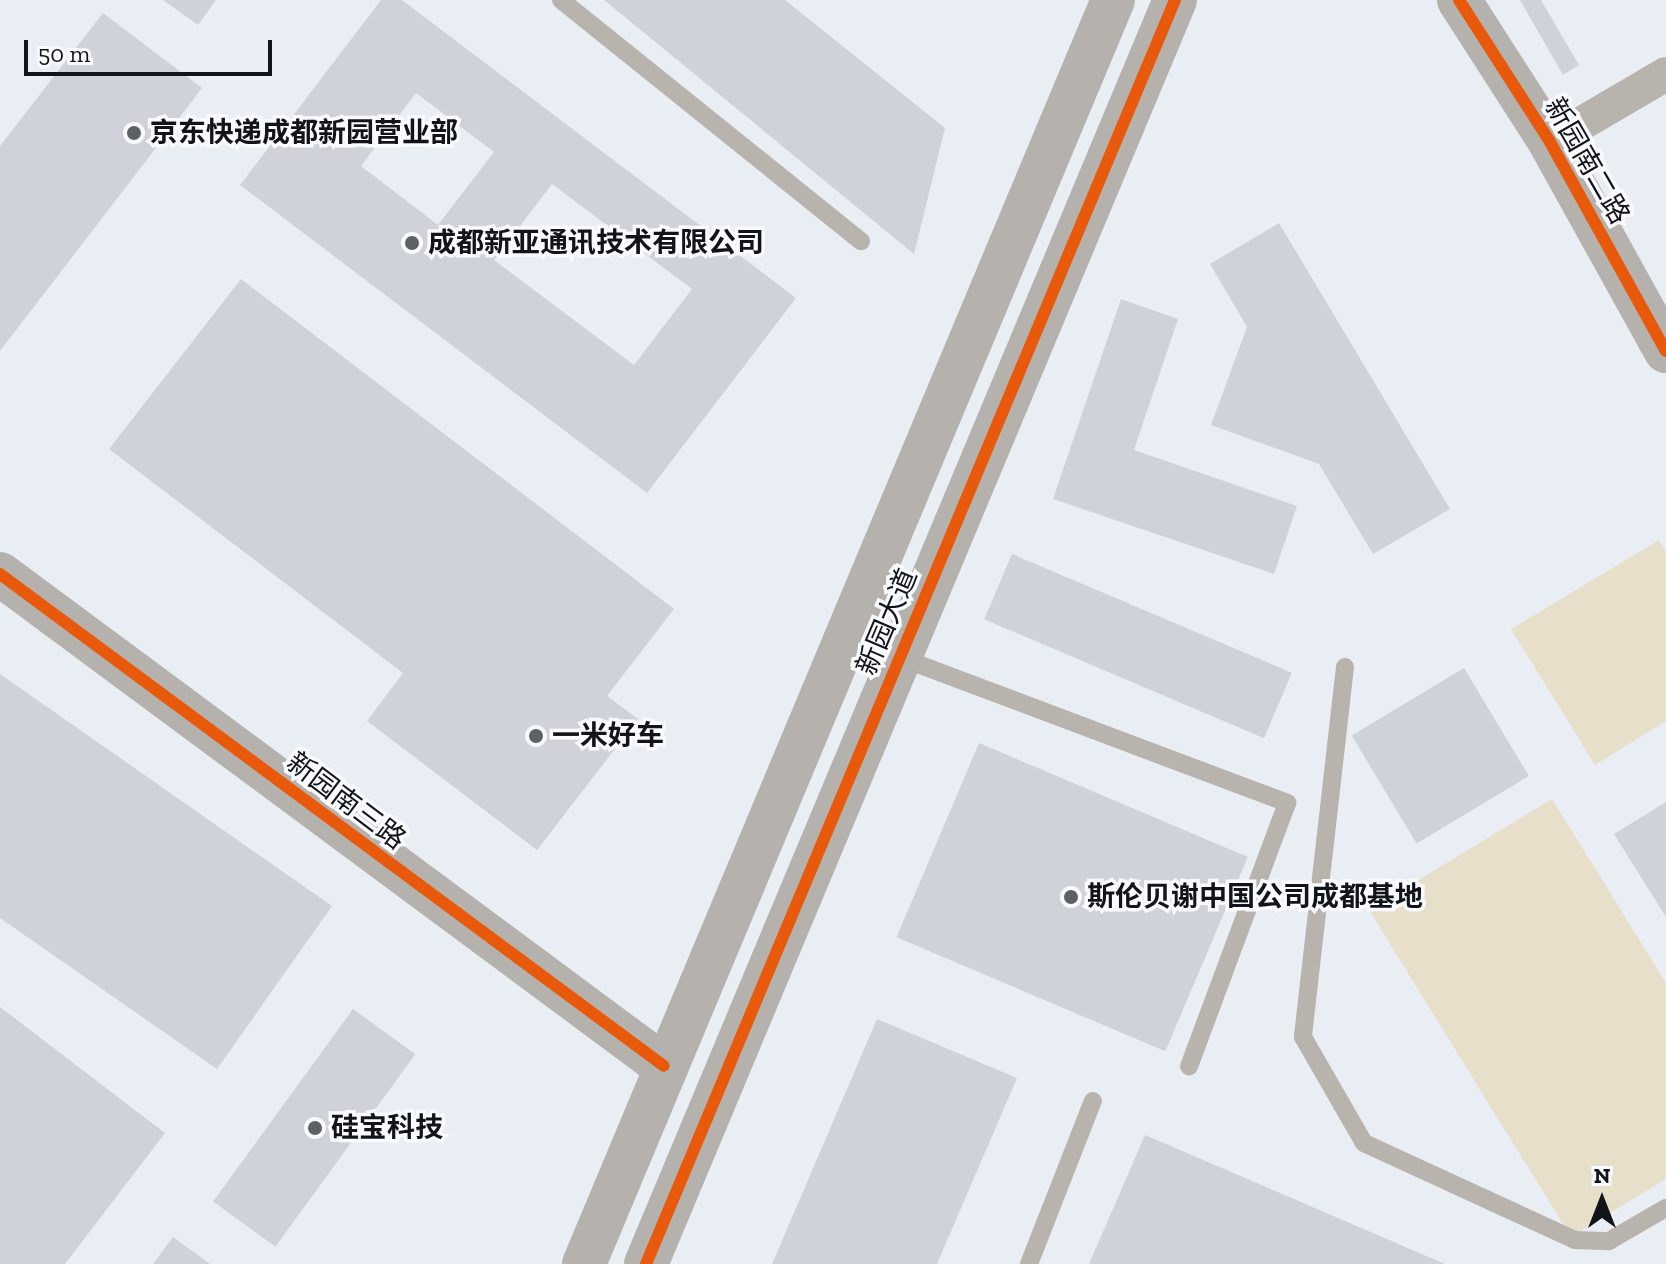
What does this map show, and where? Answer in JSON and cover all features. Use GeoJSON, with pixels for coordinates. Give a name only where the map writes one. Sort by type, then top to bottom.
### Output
{"type":"FeatureCollection","features":[{"type":"Feature","properties":{"kind":"street","name":"新园大道"},"geometry":{"type":"LineString","coordinates":[[584,1264],[664,1066],[1113,0]]}},
{"type":"Feature","properties":{"kind":"street","name":"新园大道"},"geometry":{"type":"LineString","coordinates":[[646,1264],[1175,0]]}},
{"type":"Feature","properties":{"kind":"street","name":"新园南二路"},"geometry":{"type":"LineString","coordinates":[[1459,0],[1550,142],[1666,351]]}},
{"type":"Feature","properties":{"kind":"street"},"geometry":{"type":"LineString","coordinates":[[1550,142],[1666,74]]}},
{"type":"Feature","properties":{"kind":"street","name":"新园南三路"},"geometry":{"type":"LineString","coordinates":[[0,574],[664,1066]]}},
{"type":"Feature","properties":{"kind":"lane"},"geometry":{"type":"LineString","coordinates":[[561,0],[861,241]]}},
{"type":"Feature","properties":{"kind":"lane"},"geometry":{"type":"LineString","coordinates":[[899,657],[1287,803],[1189,1066]]}},
{"type":"Feature","properties":{"kind":"lane"},"geometry":{"type":"LineString","coordinates":[[1345,667],[1303,1037],[1364,1143],[1575,1240],[1609,1241],[1666,1208]]}},
{"type":"Feature","properties":{"kind":"lane"},"geometry":{"type":"LineString","coordinates":[[1029,1264],[1093,1101]]}},
{"type":"Feature","properties":{"kind":"shaded area"},"geometry":{"type":"Polygon","coordinates":[[[1659,540],[1666,552],[1666,721],[1595,765],[1511,629],[1659,540]]]}},
{"type":"Feature","properties":{"kind":"shaded area"},"geometry":{"type":"Polygon","coordinates":[[[1552,799],[1666,983],[1666,1179],[1571,1237],[1369,910],[1552,799]]]}},
{"type":"Feature","properties":{"kind":"building"},"geometry":{"type":"Polygon","coordinates":[[[163,0],[216,0],[198,25],[163,0]]]}},
{"type":"Feature","properties":{"kind":"building","name":"成都新亚通讯技术有限公司"},"geometry":{"type":"Polygon","coordinates":[[[381,0],[402,0],[796,298],[647,493],[240,185],[381,0]],[[416,93],[361,166],[438,225],[494,152],[416,93]],[[552,184],[494,260],[634,365],[692,289],[552,184]]]}},
{"type":"Feature","properties":{"kind":"building"},"geometry":{"type":"Polygon","coordinates":[[[604,0],[785,0],[945,128],[914,254],[604,0]]]}},
{"type":"Feature","properties":{"kind":"building"},"geometry":{"type":"Polygon","coordinates":[[[1520,0],[1541,0],[1579,65],[1563,75],[1520,0]]]}},
{"type":"Feature","properties":{"kind":"building"},"geometry":{"type":"Polygon","coordinates":[[[103,13],[202,88],[0,351],[0,146],[103,13]]]}},
{"type":"Feature","properties":{"kind":"building"},"geometry":{"type":"Polygon","coordinates":[[[1279,223],[1450,509],[1373,554],[1319,464],[1211,425],[1247,327],[1210,264],[1279,223]]]}},
{"type":"Feature","properties":{"kind":"building"},"geometry":{"type":"Polygon","coordinates":[[[241,279],[674,609],[607,696],[638,719],[537,850],[367,721],[403,673],[109,449],[241,279]]]}},
{"type":"Feature","properties":{"kind":"building"},"geometry":{"type":"Polygon","coordinates":[[[1121,299],[1178,319],[1134,450],[1297,506],[1274,574],[1053,499],[1121,299]]]}},
{"type":"Feature","properties":{"kind":"building"},"geometry":{"type":"Polygon","coordinates":[[[1012,554],[1292,673],[1264,738],[984,619],[1012,554]]]}},
{"type":"Feature","properties":{"kind":"building"},"geometry":{"type":"Polygon","coordinates":[[[1464,668],[1529,776],[1417,843],[1352,735],[1464,668]]]}},
{"type":"Feature","properties":{"kind":"building"},"geometry":{"type":"Polygon","coordinates":[[[0,674],[332,906],[217,1069],[0,918],[0,674]]]}},
{"type":"Feature","properties":{"kind":"building","name":"斯伦贝谢中国公司成都基地"},"geometry":{"type":"Polygon","coordinates":[[[979,743],[1248,857],[1165,1051],[897,937],[979,743]]]}},
{"type":"Feature","properties":{"kind":"building"},"geometry":{"type":"Polygon","coordinates":[[[1666,802],[1666,917],[1614,834],[1666,802]]]}},
{"type":"Feature","properties":{"kind":"building"},"geometry":{"type":"Polygon","coordinates":[[[0,1007],[165,1133],[65,1264],[0,1264],[0,1007]]]}},
{"type":"Feature","properties":{"kind":"building","name":"硅宝科技"},"geometry":{"type":"Polygon","coordinates":[[[353,1009],[415,1054],[275,1247],[213,1202],[353,1009]]]}},
{"type":"Feature","properties":{"kind":"building"},"geometry":{"type":"Polygon","coordinates":[[[877,1019],[1017,1078],[937,1264],[772,1264],[877,1019]]]}},
{"type":"Feature","properties":{"kind":"building"},"geometry":{"type":"Polygon","coordinates":[[[1145,1135],[1445,1264],[1089,1264],[1145,1135]]]}},
{"type":"Feature","properties":{"kind":"building"},"geometry":{"type":"Polygon","coordinates":[[[173,1237],[210,1264],[153,1264],[173,1237]]]}},
{"type":"Feature","properties":{"kind":"cycle path"},"geometry":{"type":"LineString","coordinates":[[646,1264],[1175,0]]}},
{"type":"Feature","properties":{"kind":"cycle path"},"geometry":{"type":"LineString","coordinates":[[1459,0],[1550,142],[1666,351]]}},
{"type":"Feature","properties":{"kind":"cycle path"},"geometry":{"type":"LineString","coordinates":[[0,574],[664,1066]]}},
{"type":"Feature","properties":{"kind":"place","name":"京东快递成都新园营业部"},"geometry":{"type":"Point","coordinates":[134,133]}},
{"type":"Feature","properties":{"kind":"place","name":"成都新亚通讯技术有限公司"},"geometry":{"type":"Point","coordinates":[412,243]}},
{"type":"Feature","properties":{"kind":"place","name":"一米好车"},"geometry":{"type":"Point","coordinates":[536,736]}},
{"type":"Feature","properties":{"kind":"place","name":"斯伦贝谢中国公司成都基地"},"geometry":{"type":"Point","coordinates":[1071,897]}},
{"type":"Feature","properties":{"kind":"place","name":"硅宝科技"},"geometry":{"type":"Point","coordinates":[315,1128]}}]}
